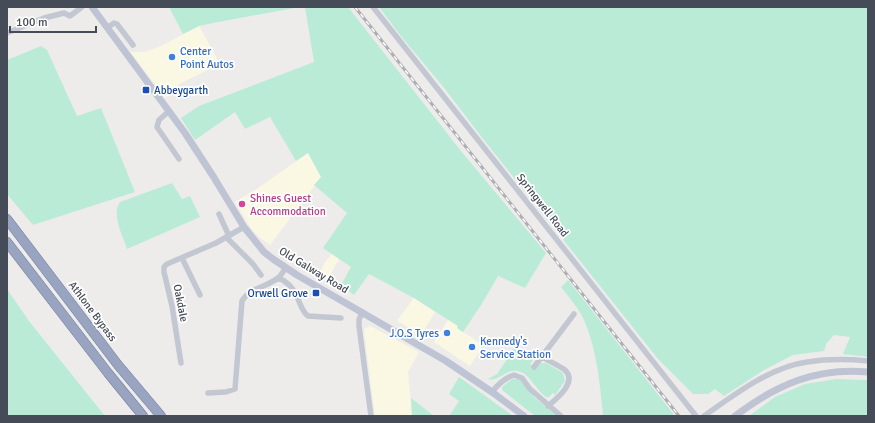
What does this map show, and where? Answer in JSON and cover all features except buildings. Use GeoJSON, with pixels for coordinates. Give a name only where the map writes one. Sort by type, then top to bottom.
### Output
{"type":"FeatureCollection","features":[{"type":"Feature","properties":{"kind":"highway","name":"Athlone Bypass"},"geometry":{"type":"LineString","coordinates":[[7,219],[118,365],[161,416]]}},
{"type":"Feature","properties":{"kind":"highway"},"geometry":{"type":"LineString","coordinates":[[7,242],[143,416]]}},
{"type":"Feature","properties":{"kind":"main road","name":"Old Galway Road"},"geometry":{"type":"LineString","coordinates":[[92,7],[169,112],[207,167],[244,227],[264,252],[286,268],[444,360],[492,392],[524,416]]}},
{"type":"Feature","properties":{"kind":"main road"},"geometry":{"type":"LineString","coordinates":[[735,416],[767,394],[800,378],[841,370],[868,372]]}},
{"type":"Feature","properties":{"kind":"street"},"geometry":{"type":"LineString","coordinates":[[7,33],[52,15],[64,13],[70,16],[82,7]]}},
{"type":"Feature","properties":{"kind":"street","name":"Springwell Road"},"geometry":{"type":"LineString","coordinates":[[373,7],[696,416]]}},
{"type":"Feature","properties":{"kind":"street"},"geometry":{"type":"LineString","coordinates":[[107,28],[117,24],[133,45]]}},
{"type":"Feature","properties":{"kind":"street"},"geometry":{"type":"LineString","coordinates":[[169,112],[159,120],[158,127],[179,159]]}},
{"type":"Feature","properties":{"kind":"street"},"geometry":{"type":"LineString","coordinates":[[218,214],[227,236],[261,275]]}},
{"type":"Feature","properties":{"kind":"street","name":"Oakdale"},"geometry":{"type":"LineString","coordinates":[[181,363],[164,268],[167,264],[244,227]]}},
{"type":"Feature","properties":{"kind":"street","name":"Oakdale"},"geometry":{"type":"LineString","coordinates":[[182,258],[200,295]]}},
{"type":"Feature","properties":{"kind":"street"},"geometry":{"type":"LineString","coordinates":[[208,392],[226,392],[235,389],[242,301],[250,293],[279,278],[286,268]]}},
{"type":"Feature","properties":{"kind":"street"},"geometry":{"type":"LineString","coordinates":[[279,278],[294,291],[307,316],[341,318]]}},
{"type":"Feature","properties":{"kind":"street"},"geometry":{"type":"LineString","coordinates":[[362,312],[359,320],[359,326],[371,416]]}},
{"type":"Feature","properties":{"kind":"street"},"geometry":{"type":"LineString","coordinates":[[534,367],[574,314]]}},
{"type":"Feature","properties":{"kind":"street"},"geometry":{"type":"LineString","coordinates":[[542,357],[565,370],[568,374],[569,382],[565,390],[548,406]]}},
{"type":"Feature","properties":{"kind":"street"},"geometry":{"type":"LineString","coordinates":[[704,416],[753,382],[769,373],[805,362],[868,361]]}},
{"type":"Feature","properties":{"kind":"street"},"geometry":{"type":"LineString","coordinates":[[492,392],[508,377],[514,375],[522,378],[530,389],[560,416]]}},
{"type":"Feature","properties":{"kind":"shaded area"},"geometry":{"type":"Polygon","coordinates":[[[199,26],[220,64],[179,84],[173,92],[165,98],[130,51],[145,52],[161,46],[199,26]]]}},
{"type":"Feature","properties":{"kind":"shaded area"},"geometry":{"type":"Polygon","coordinates":[[[308,153],[321,177],[270,245],[258,236],[250,227],[235,202],[308,153]]]}},
{"type":"Feature","properties":{"kind":"shaded area"},"geometry":{"type":"Polygon","coordinates":[[[332,254],[339,259],[328,279],[319,275],[325,262],[332,254]]]}},
{"type":"Feature","properties":{"kind":"shaded area"},"geometry":{"type":"Polygon","coordinates":[[[414,298],[435,312],[421,335],[397,321],[414,298]]]}},
{"type":"Feature","properties":{"kind":"shaded area"},"geometry":{"type":"Polygon","coordinates":[[[448,320],[458,326],[457,328],[483,345],[470,366],[434,342],[448,320]]]}},
{"type":"Feature","properties":{"kind":"shaded area"},"geometry":{"type":"Polygon","coordinates":[[[370,326],[419,352],[408,372],[412,416],[375,416],[364,331],[365,328],[370,326]]]}},
{"type":"Feature","properties":{"kind":"green space"},"geometry":{"type":"Polygon","coordinates":[[[169,7],[300,7],[199,26],[183,34],[169,7]]]}},
{"type":"Feature","properties":{"kind":"green space"},"geometry":{"type":"Polygon","coordinates":[[[305,7],[348,7],[461,151],[546,253],[525,288],[498,276],[463,332],[457,328],[458,326],[414,298],[369,274],[354,295],[341,285],[351,267],[323,248],[347,213],[314,185],[321,177],[308,153],[296,161],[270,117],[245,129],[235,112],[195,140],[181,118],[199,106],[314,62],[305,7]]]}},
{"type":"Feature","properties":{"kind":"green space"},"geometry":{"type":"Polygon","coordinates":[[[379,7],[868,7],[868,357],[843,354],[850,337],[834,335],[826,344],[824,351],[793,355],[764,370],[724,396],[715,389],[708,394],[693,394],[658,359],[379,7]]]}},
{"type":"Feature","properties":{"kind":"green space"},"geometry":{"type":"Polygon","coordinates":[[[41,46],[47,50],[77,116],[101,108],[135,192],[33,225],[7,194],[7,60],[41,46]]]}},
{"type":"Feature","properties":{"kind":"green space"},"geometry":{"type":"Polygon","coordinates":[[[172,183],[182,199],[190,196],[200,217],[127,249],[117,219],[120,202],[172,183]]]}},
{"type":"Feature","properties":{"kind":"green space"},"geometry":{"type":"Polygon","coordinates":[[[568,280],[675,416],[603,416],[601,392],[592,343],[584,320],[574,303],[561,287],[568,280]]]}},
{"type":"Feature","properties":{"kind":"green space"},"geometry":{"type":"Polygon","coordinates":[[[7,289],[29,321],[105,416],[7,416],[7,289]]]}},
{"type":"Feature","properties":{"kind":"green space"},"geometry":{"type":"Polygon","coordinates":[[[515,347],[534,359],[530,364],[535,368],[541,363],[546,363],[563,373],[565,381],[555,395],[553,393],[549,397],[546,397],[527,376],[521,372],[511,371],[496,379],[488,379],[497,374],[515,347]]]}},
{"type":"Feature","properties":{"kind":"green space"},"geometry":{"type":"Polygon","coordinates":[[[459,377],[513,416],[449,416],[459,401],[449,394],[459,377]]]}},
{"type":"Feature","properties":{"kind":"green space"},"geometry":{"type":"Polygon","coordinates":[[[512,379],[520,379],[534,397],[557,416],[535,416],[502,390],[502,387],[512,379]]]}},
{"type":"Feature","properties":{"kind":"green space"},"geometry":{"type":"Polygon","coordinates":[[[836,379],[868,380],[868,416],[749,416],[775,397],[805,384],[836,379]]]}},
{"type":"Feature","properties":{"kind":"green space"},"geometry":{"type":"Polygon","coordinates":[[[411,398],[434,416],[412,416],[411,398]]]}},
{"type":"Feature","properties":{"kind":"railway"},"geometry":{"type":"LineString","coordinates":[[355,7],[679,416]]}},
{"type":"Feature","properties":{"kind":"place","name":"Center Point Autos"},"geometry":{"type":"Point","coordinates":[172,57]}},
{"type":"Feature","properties":{"kind":"place","name":"Abbeygarth"},"geometry":{"type":"Point","coordinates":[146,90]}},
{"type":"Feature","properties":{"kind":"place","name":"Shines Guest Accommodation"},"geometry":{"type":"Point","coordinates":[242,204]}},
{"type":"Feature","properties":{"kind":"place","name":"Orwell Grove"},"geometry":{"type":"Point","coordinates":[316,293]}},
{"type":"Feature","properties":{"kind":"place","name":"J.O.S Tyres"},"geometry":{"type":"Point","coordinates":[447,333]}},
{"type":"Feature","properties":{"kind":"place","name":"Kennedy's Service Station"},"geometry":{"type":"Point","coordinates":[472,347]}}]}
